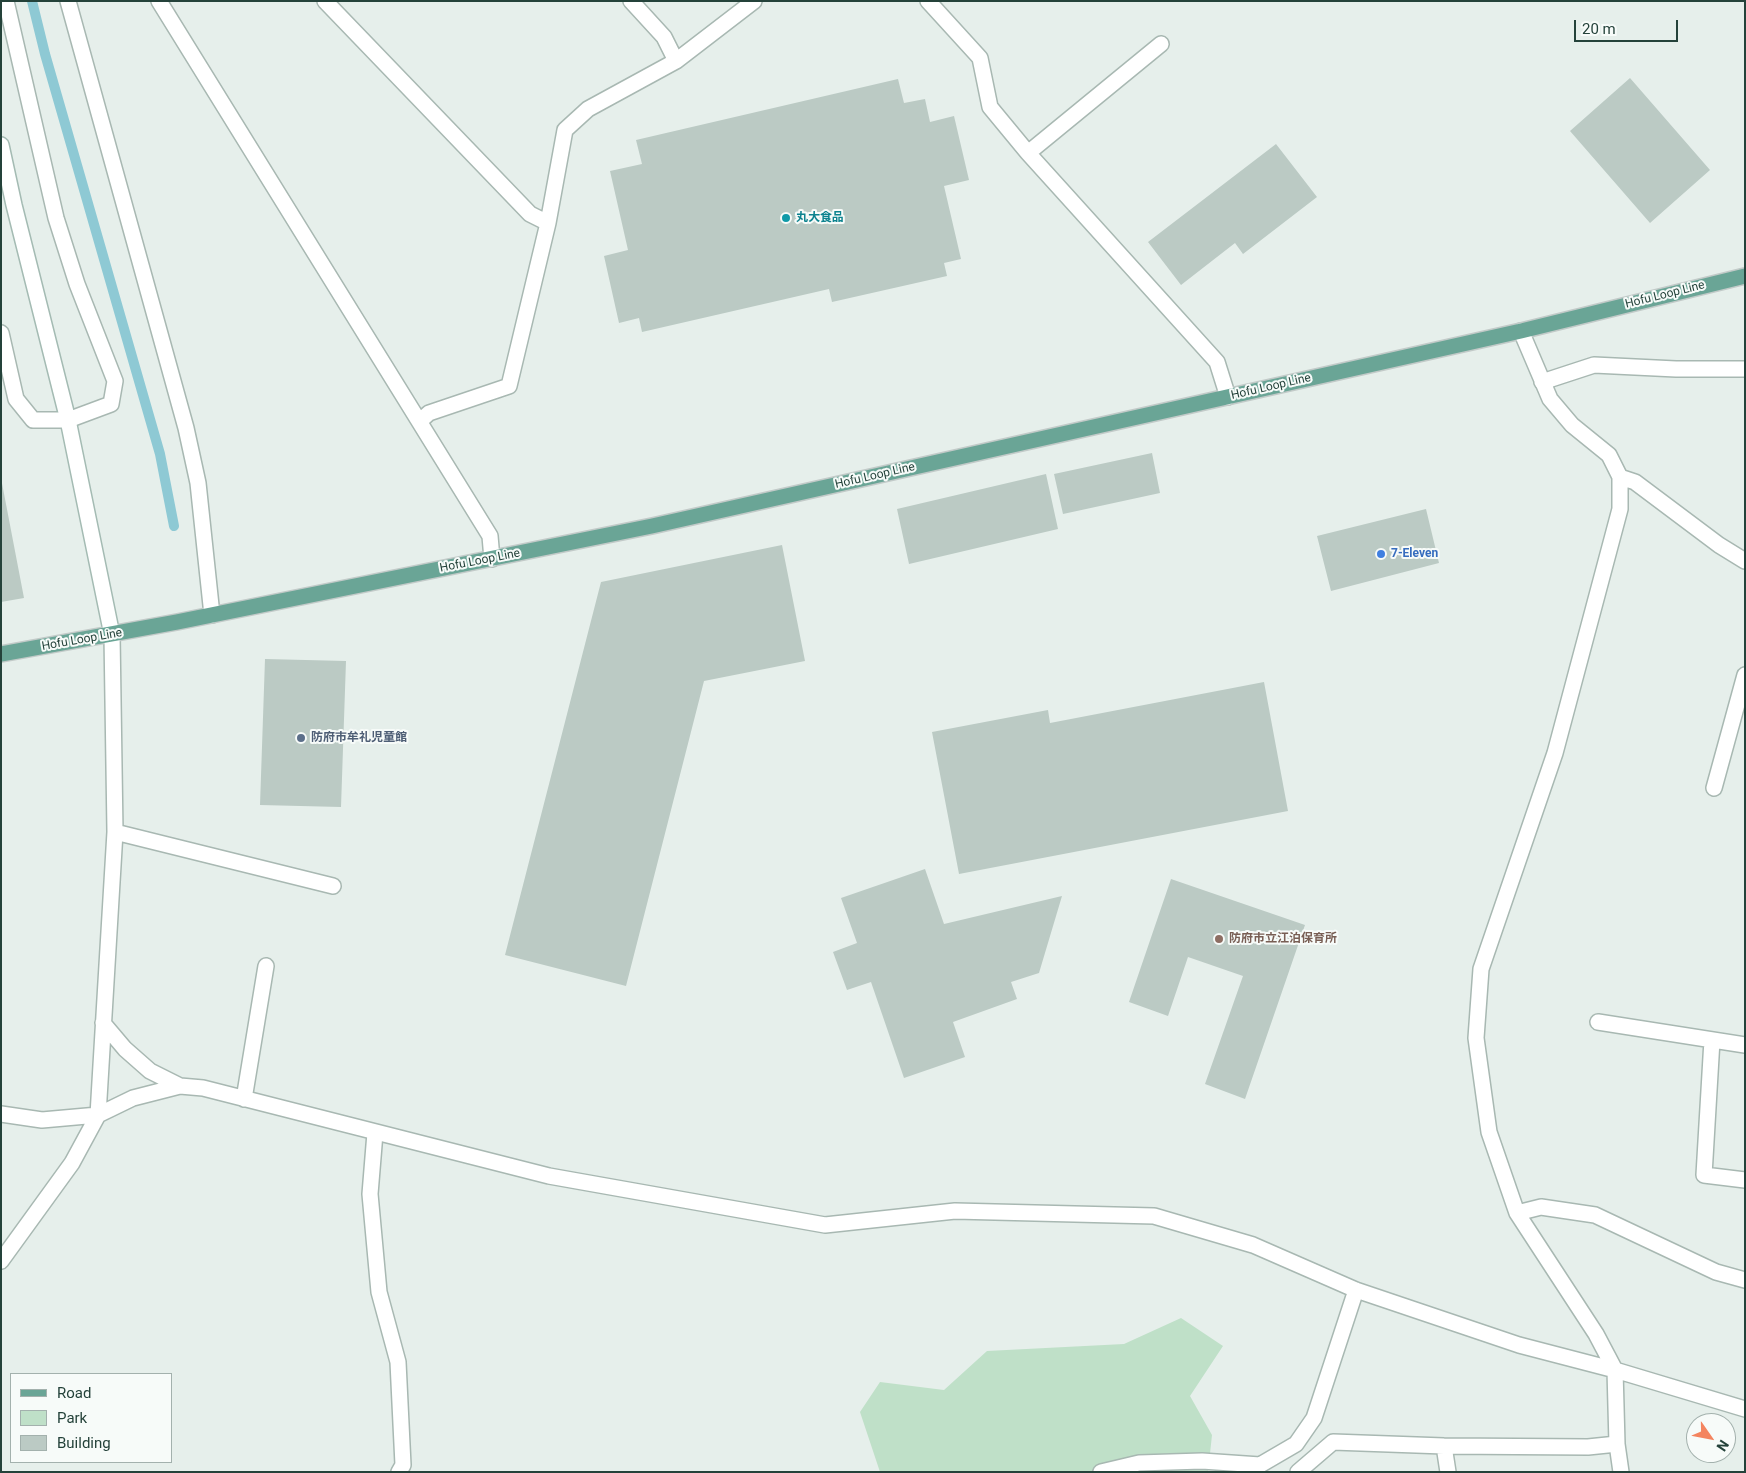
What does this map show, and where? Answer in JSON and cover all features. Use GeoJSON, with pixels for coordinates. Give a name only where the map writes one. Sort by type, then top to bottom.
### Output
{"type":"FeatureCollection","features":[{"type":"Feature","properties":{"kind":"main road","name":"Hofu Loop Line"},"geometry":{"type":"LineString","coordinates":[[1,654],[112,635],[652,526],[1522,331],[1745,276]]}},
{"type":"Feature","properties":{"kind":"street"},"geometry":{"type":"LineString","coordinates":[[1,334],[16,399],[33,420],[68,420],[110,404],[115,381],[77,284],[56,218],[6,1]]}},
{"type":"Feature","properties":{"kind":"street"},"geometry":{"type":"LineString","coordinates":[[68,1],[186,428],[198,483],[212,615]]}},
{"type":"Feature","properties":{"kind":"street"},"geometry":{"type":"LineString","coordinates":[[159,1],[490,536],[492,559]]}},
{"type":"Feature","properties":{"kind":"street"},"geometry":{"type":"LineString","coordinates":[[325,1],[530,214],[548,222]]}},
{"type":"Feature","properties":{"kind":"street"},"geometry":{"type":"LineString","coordinates":[[631,1],[664,37],[676,61]]}},
{"type":"Feature","properties":{"kind":"street"},"geometry":{"type":"LineString","coordinates":[[420,421],[429,413],[509,386],[548,222],[565,130],[588,109],[676,61],[754,1]]}},
{"type":"Feature","properties":{"kind":"street"},"geometry":{"type":"LineString","coordinates":[[928,1],[980,58],[990,107],[1028,153],[1218,362],[1228,397]]}},
{"type":"Feature","properties":{"kind":"street"},"geometry":{"type":"LineString","coordinates":[[1028,153],[1161,44]]}},
{"type":"Feature","properties":{"kind":"street"},"geometry":{"type":"LineString","coordinates":[[1,145],[68,420],[112,635],[114,832],[98,1115],[72,1163],[1,1261]]}},
{"type":"Feature","properties":{"kind":"street"},"geometry":{"type":"LineString","coordinates":[[1522,331],[1550,399],[1572,425],[1609,455],[1620,477],[1620,509],[1555,753],[1481,969],[1476,1038],[1489,1132],[1517,1213],[1596,1334],[1614,1370],[1617,1444],[1621,1472]]}},
{"type":"Feature","properties":{"kind":"street"},"geometry":{"type":"LineString","coordinates":[[1542,382],[1594,365],[1676,369],[1745,369]]}},
{"type":"Feature","properties":{"kind":"street"},"geometry":{"type":"LineString","coordinates":[[1620,477],[1635,482],[1719,545],[1745,561]]}},
{"type":"Feature","properties":{"kind":"street"},"geometry":{"type":"LineString","coordinates":[[1714,788],[1745,675]]}},
{"type":"Feature","properties":{"kind":"street"},"geometry":{"type":"LineString","coordinates":[[114,832],[333,886]]}},
{"type":"Feature","properties":{"kind":"street"},"geometry":{"type":"LineString","coordinates":[[244,1099],[266,966]]}},
{"type":"Feature","properties":{"kind":"street"},"geometry":{"type":"LineString","coordinates":[[1598,1022],[1745,1045]]}},
{"type":"Feature","properties":{"kind":"street"},"geometry":{"type":"LineString","coordinates":[[103,1023],[125,1049],[150,1071],[180,1086]]}},
{"type":"Feature","properties":{"kind":"street"},"geometry":{"type":"LineString","coordinates":[[1712,1040],[1704,1175],[1745,1180]]}},
{"type":"Feature","properties":{"kind":"street"},"geometry":{"type":"LineString","coordinates":[[1,1114],[42,1120],[98,1115],[133,1098],[180,1086],[203,1088],[549,1176],[825,1226],[955,1211],[1154,1216],[1253,1245],[1356,1290],[1519,1345],[1614,1370],[1745,1409]]}},
{"type":"Feature","properties":{"kind":"street"},"geometry":{"type":"LineString","coordinates":[[375,1133],[370,1194],[379,1292],[398,1362],[402,1465],[399,1472]]}},
{"type":"Feature","properties":{"kind":"street"},"geometry":{"type":"LineString","coordinates":[[1517,1213],[1541,1207],[1595,1215],[1716,1272],[1745,1280]]}},
{"type":"Feature","properties":{"kind":"street"},"geometry":{"type":"LineString","coordinates":[[1101,1472],[1139,1463],[1202,1461],[1260,1465],[1296,1444],[1314,1418],[1356,1290]]}},
{"type":"Feature","properties":{"kind":"street"},"geometry":{"type":"LineString","coordinates":[[1298,1472],[1334,1442],[1444,1446],[1588,1447],[1617,1444]]}},
{"type":"Feature","properties":{"kind":"street"},"geometry":{"type":"LineString","coordinates":[[1444,1446],[1448,1472]]}},
{"type":"Feature","properties":{"kind":"green space"},"geometry":{"type":"Polygon","coordinates":[[[1181,1318],[1223,1346],[1190,1396],[1212,1435],[1208,1472],[880,1472],[860,1412],[880,1382],[944,1390],[987,1351],[1124,1344],[1181,1318]]]}},
{"type":"Feature","properties":{"kind":"building"},"geometry":{"type":"Polygon","coordinates":[[[1630,78],[1710,170],[1650,223],[1570,131],[1630,78]]]}},
{"type":"Feature","properties":{"kind":"building","name":"丸大食品"},"geometry":{"type":"Polygon","coordinates":[[[898,79],[904,103],[925,99],[930,122],[954,116],[969,180],[944,186],[961,259],[944,263],[947,276],[832,302],[829,289],[642,332],[639,318],[619,323],[604,256],[628,250],[610,171],[642,164],[636,140],[898,79]]]}},
{"type":"Feature","properties":{"kind":"building"},"geometry":{"type":"Polygon","coordinates":[[[1276,144],[1317,197],[1243,254],[1235,243],[1181,285],[1148,242],[1276,144]]]}},
{"type":"Feature","properties":{"kind":"building"},"geometry":{"type":"Polygon","coordinates":[[[1152,453],[1160,493],[1063,514],[1054,474],[1152,453]]]}},
{"type":"Feature","properties":{"kind":"building"},"geometry":{"type":"Polygon","coordinates":[[[1046,474],[1058,529],[909,564],[897,509],[1046,474]]]}},
{"type":"Feature","properties":{"kind":"building"},"geometry":{"type":"Polygon","coordinates":[[[1,478],[24,598],[1,602],[1,478]]]}},
{"type":"Feature","properties":{"kind":"building"},"geometry":{"type":"Polygon","coordinates":[[[1426,509],[1439,563],[1331,591],[1317,536],[1426,509]]]}},
{"type":"Feature","properties":{"kind":"building"},"geometry":{"type":"Polygon","coordinates":[[[782,545],[805,661],[704,681],[626,986],[505,955],[601,582],[782,545]]]}},
{"type":"Feature","properties":{"kind":"building"},"geometry":{"type":"Polygon","coordinates":[[[265,659],[346,661],[341,807],[260,805],[265,659]]]}},
{"type":"Feature","properties":{"kind":"building"},"geometry":{"type":"Polygon","coordinates":[[[1264,682],[1288,811],[959,874],[932,732],[1048,710],[1050,723],[1264,682]]]}},
{"type":"Feature","properties":{"kind":"building"},"geometry":{"type":"Polygon","coordinates":[[[925,869],[944,924],[1062,896],[1039,973],[1011,982],[1017,999],[953,1022],[965,1057],[904,1078],[871,982],[847,990],[833,952],[857,943],[841,898],[925,869]]]}},
{"type":"Feature","properties":{"kind":"building"},"geometry":{"type":"Polygon","coordinates":[[[1171,879],[1305,925],[1245,1099],[1205,1084],[1243,976],[1188,957],[1168,1016],[1129,1002],[1171,879]]]}},
{"type":"Feature","properties":{"kind":"waterway"},"geometry":{"type":"LineString","coordinates":[[32,1],[45,54],[160,454],[174,526]]}},
{"type":"Feature","properties":{"kind":"place","name":"丸大食品"},"geometry":{"type":"Point","coordinates":[786,218]}},
{"type":"Feature","properties":{"kind":"place","name":"7-Eleven"},"geometry":{"type":"Point","coordinates":[1381,554]}},
{"type":"Feature","properties":{"kind":"place","name":"防府市牟礼児童館"},"geometry":{"type":"Point","coordinates":[301,738]}},
{"type":"Feature","properties":{"kind":"place","name":"防府市立江泊保育所"},"geometry":{"type":"Point","coordinates":[1219,939]}}]}
